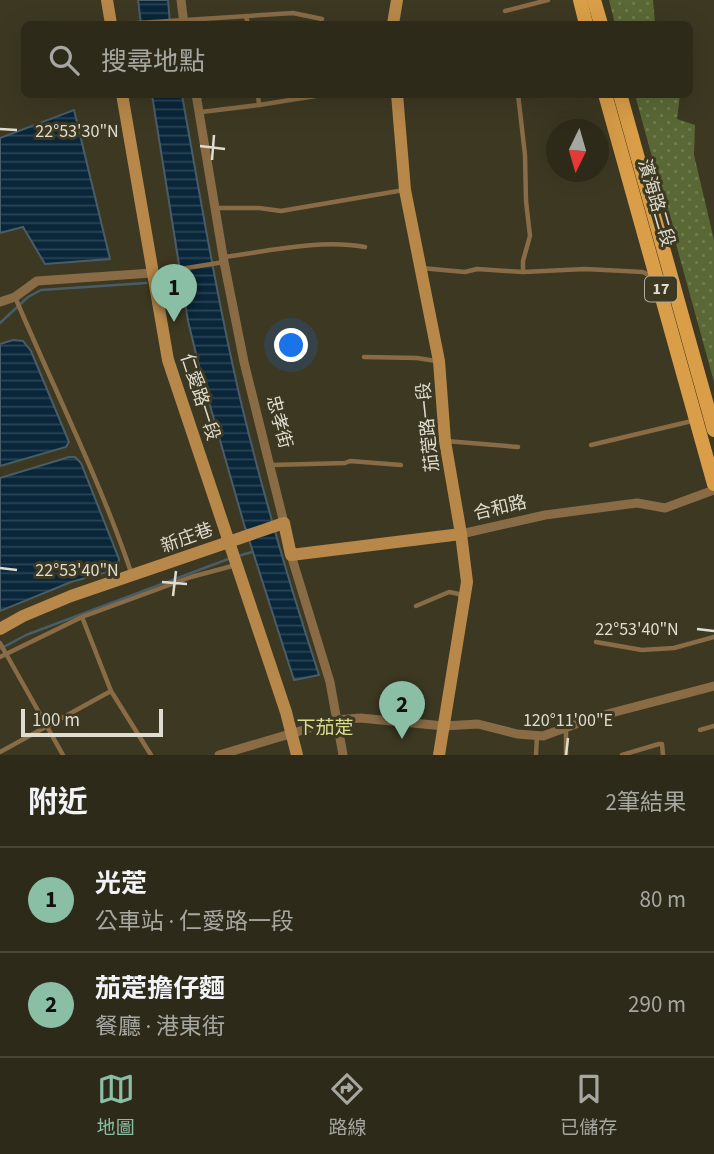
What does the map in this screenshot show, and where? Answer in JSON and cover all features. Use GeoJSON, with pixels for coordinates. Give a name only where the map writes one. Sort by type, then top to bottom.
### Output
{"type":"FeatureCollection","features":[{"type":"Feature","properties":{"kind":"main road"},"geometry":{"type":"LineString","coordinates":[[579,0],[585,21]]}},
{"type":"Feature","properties":{"kind":"main road"},"geometry":{"type":"LineString","coordinates":[[594,0],[600,21]]}},
{"type":"Feature","properties":{"kind":"main road","name":"濱海路二段"},"geometry":{"type":"LineString","coordinates":[[606,98],[714,430]]}},
{"type":"Feature","properties":{"kind":"main road","name":"濱海路二段"},"geometry":{"type":"LineString","coordinates":[[621,98],[714,484]]}},
{"type":"Feature","properties":{"kind":"street"},"geometry":{"type":"LineString","coordinates":[[107,0],[110,21]]}},
{"type":"Feature","properties":{"kind":"street"},"geometry":{"type":"LineString","coordinates":[[181,0],[184,21]]}},
{"type":"Feature","properties":{"kind":"street"},"geometry":{"type":"LineString","coordinates":[[394,21],[397,0]]}},
{"type":"Feature","properties":{"kind":"street","name":"仁愛路一段"},"geometry":{"type":"LineString","coordinates":[[123,98],[168,360],[297,755]]}},
{"type":"Feature","properties":{"kind":"street","name":"忠孝街"},"geometry":{"type":"LineString","coordinates":[[197,98],[220,261],[272,465],[280,524],[330,682],[344,755]]}},
{"type":"Feature","properties":{"kind":"street","name":"茄萣路一段"},"geometry":{"type":"LineString","coordinates":[[397,98],[405,190],[439,361],[445,441],[467,582],[439,755]]}},
{"type":"Feature","properties":{"kind":"street"},"geometry":{"type":"LineString","coordinates":[[0,302],[15,297],[37,281],[152,273]]}},
{"type":"Feature","properties":{"kind":"street","name":"合和路"},"geometry":{"type":"LineString","coordinates":[[291,555],[461,534],[545,515],[637,503],[665,508],[714,490]]}},
{"type":"Feature","properties":{"kind":"street","name":"新庄巷"},"geometry":{"type":"LineString","coordinates":[[0,629],[64,599],[132,576],[233,554],[248,534],[280,524]]}},
{"type":"Feature","properties":{"kind":"street"},"geometry":{"type":"LineString","coordinates":[[219,755],[337,720],[360,718],[444,726],[478,724],[537,736],[714,686]]}},
{"type":"Feature","properties":{"kind":"lane"},"geometry":{"type":"LineString","coordinates":[[505,10],[548,0]]}},
{"type":"Feature","properties":{"kind":"lane"},"geometry":{"type":"LineString","coordinates":[[202,21],[300,13],[322,19]]}},
{"type":"Feature","properties":{"kind":"lane"},"geometry":{"type":"LineString","coordinates":[[246,16],[247,21]]}},
{"type":"Feature","properties":{"kind":"lane"},"geometry":{"type":"LineString","coordinates":[[258,98],[259,104]]}},
{"type":"Feature","properties":{"kind":"lane"},"geometry":{"type":"LineString","coordinates":[[199,112],[300,98]]}},
{"type":"Feature","properties":{"kind":"lane"},"geometry":{"type":"LineString","coordinates":[[518,98],[530,236],[523,272]]}},
{"type":"Feature","properties":{"kind":"lane"},"geometry":{"type":"LineString","coordinates":[[214,208],[281,211],[405,190]]}},
{"type":"Feature","properties":{"kind":"lane"},"geometry":{"type":"LineString","coordinates":[[152,273],[319,244],[339,243],[365,247]]}},
{"type":"Feature","properties":{"kind":"lane"},"geometry":{"type":"LineString","coordinates":[[420,267],[465,272],[477,269],[523,272],[585,269],[643,272],[665,279]]}},
{"type":"Feature","properties":{"kind":"lane"},"geometry":{"type":"LineString","coordinates":[[15,297],[78,439],[132,576]]}},
{"type":"Feature","properties":{"kind":"lane"},"geometry":{"type":"LineString","coordinates":[[364,357],[439,361]]}},
{"type":"Feature","properties":{"kind":"lane"},"geometry":{"type":"LineString","coordinates":[[591,445],[697,420]]}},
{"type":"Feature","properties":{"kind":"lane"},"geometry":{"type":"LineString","coordinates":[[445,441],[518,447]]}},
{"type":"Feature","properties":{"kind":"lane"},"geometry":{"type":"LineString","coordinates":[[272,465],[350,461],[401,465]]}},
{"type":"Feature","properties":{"kind":"lane"},"geometry":{"type":"LineString","coordinates":[[3,655],[82,617],[179,582],[233,554]]}},
{"type":"Feature","properties":{"kind":"lane"},"geometry":{"type":"LineString","coordinates":[[416,606],[449,592],[459,594],[464,601]]}},
{"type":"Feature","properties":{"kind":"lane"},"geometry":{"type":"LineString","coordinates":[[82,617],[111,691],[151,755]]}},
{"type":"Feature","properties":{"kind":"lane"},"geometry":{"type":"LineString","coordinates":[[596,642],[642,650],[674,648],[714,637]]}},
{"type":"Feature","properties":{"kind":"lane"},"geometry":{"type":"LineString","coordinates":[[0,643],[3,655],[63,755]]}},
{"type":"Feature","properties":{"kind":"lane"},"geometry":{"type":"LineString","coordinates":[[0,752],[111,691]]}},
{"type":"Feature","properties":{"kind":"lane"},"geometry":{"type":"LineString","coordinates":[[700,730],[714,726]]}},
{"type":"Feature","properties":{"kind":"lane"},"geometry":{"type":"LineString","coordinates":[[566,728],[566,755]]}},
{"type":"Feature","properties":{"kind":"lane"},"geometry":{"type":"LineString","coordinates":[[536,755],[537,736]]}},
{"type":"Feature","properties":{"kind":"lane"},"geometry":{"type":"LineString","coordinates":[[622,755],[659,744],[662,744],[663,755]]}},
{"type":"Feature","properties":{"kind":"green space"},"geometry":{"type":"Polygon","coordinates":[[[609,0],[653,0],[655,21],[614,21],[609,0]]]}},
{"type":"Feature","properties":{"kind":"green space"},"geometry":{"type":"Polygon","coordinates":[[[636,98],[680,98],[677,119],[695,125],[694,155],[714,240],[714,382],[636,98]]]}},
{"type":"Feature","properties":{"kind":"water"},"geometry":{"type":"Polygon","coordinates":[[[138,0],[168,0],[170,21],[141,21],[138,0]]]}},
{"type":"Feature","properties":{"kind":"water"},"geometry":{"type":"Polygon","coordinates":[[[152,98],[183,98],[216,285],[240,398],[276,537],[319,675],[294,680],[244,524],[188,321],[152,98]]]}},
{"type":"Feature","properties":{"kind":"water"},"geometry":{"type":"Polygon","coordinates":[[[74,110],[110,259],[45,264],[23,227],[0,233],[0,138],[74,110]]]}},
{"type":"Feature","properties":{"kind":"water"},"geometry":{"type":"Polygon","coordinates":[[[13,340],[23,341],[31,351],[69,442],[66,447],[0,466],[0,344],[13,340]]]}},
{"type":"Feature","properties":{"kind":"water"},"geometry":{"type":"Polygon","coordinates":[[[75,457],[81,463],[119,559],[118,566],[114,570],[71,582],[0,611],[0,478],[75,457]]]}},
{"type":"Feature","properties":{"kind":"waterway"},"geometry":{"type":"LineString","coordinates":[[0,323],[28,297],[41,290],[146,283]]}},
{"type":"Feature","properties":{"kind":"waterway"},"geometry":{"type":"LineString","coordinates":[[238,556],[252,552]]}},
{"type":"Feature","properties":{"kind":"waterway"},"geometry":{"type":"LineString","coordinates":[[0,649],[26,635],[231,558]]}},
{"type":"Feature","properties":{"kind":"place","name":"光萣"},"geometry":{"type":"Point","coordinates":[174,322]}},
{"type":"Feature","properties":{"kind":"place","name":"茄萣擔仔麵"},"geometry":{"type":"Point","coordinates":[402,739]}},
{"type":"Feature","properties":{"kind":"district","name":"下茄萣"},"geometry":{"type":"Point","coordinates":[325,728]}}]}
